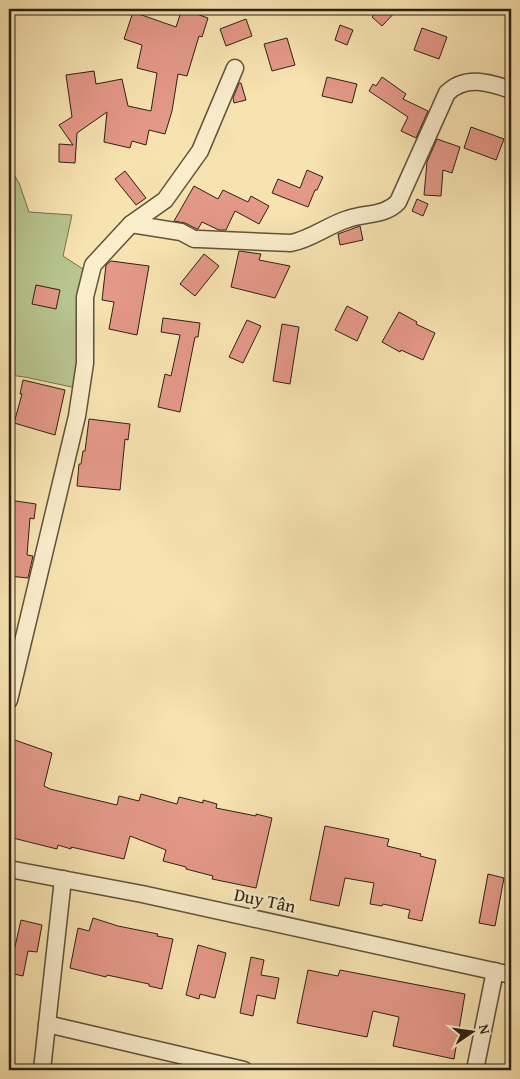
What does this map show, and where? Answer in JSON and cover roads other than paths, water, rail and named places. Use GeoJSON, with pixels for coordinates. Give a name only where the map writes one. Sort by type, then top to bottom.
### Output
{"type":"FeatureCollection","features":[{"type":"Feature","properties":{"kind":"street"},"geometry":{"type":"LineString","coordinates":[[9,700],[77,416],[85,363],[85,297],[93,265],[131,224],[165,200],[200,152],[235,68]]}},
{"type":"Feature","properties":{"kind":"street"},"geometry":{"type":"LineString","coordinates":[[131,224],[172,230],[199,239],[301,242],[342,221],[386,211],[398,202],[448,93],[453,87],[462,82],[472,81],[511,90]]}},
{"type":"Feature","properties":{"kind":"street","name":"Duy Tân"},"geometry":{"type":"LineString","coordinates":[[9,869],[142,894],[511,975]]}},
{"type":"Feature","properties":{"kind":"street"},"geometry":{"type":"LineString","coordinates":[[42,1070],[63,879]]}},
{"type":"Feature","properties":{"kind":"street"},"geometry":{"type":"LineString","coordinates":[[475,1070],[495,972]]}},
{"type":"Feature","properties":{"kind":"street"},"geometry":{"type":"LineString","coordinates":[[47,1024],[244,1070]]}}]}
